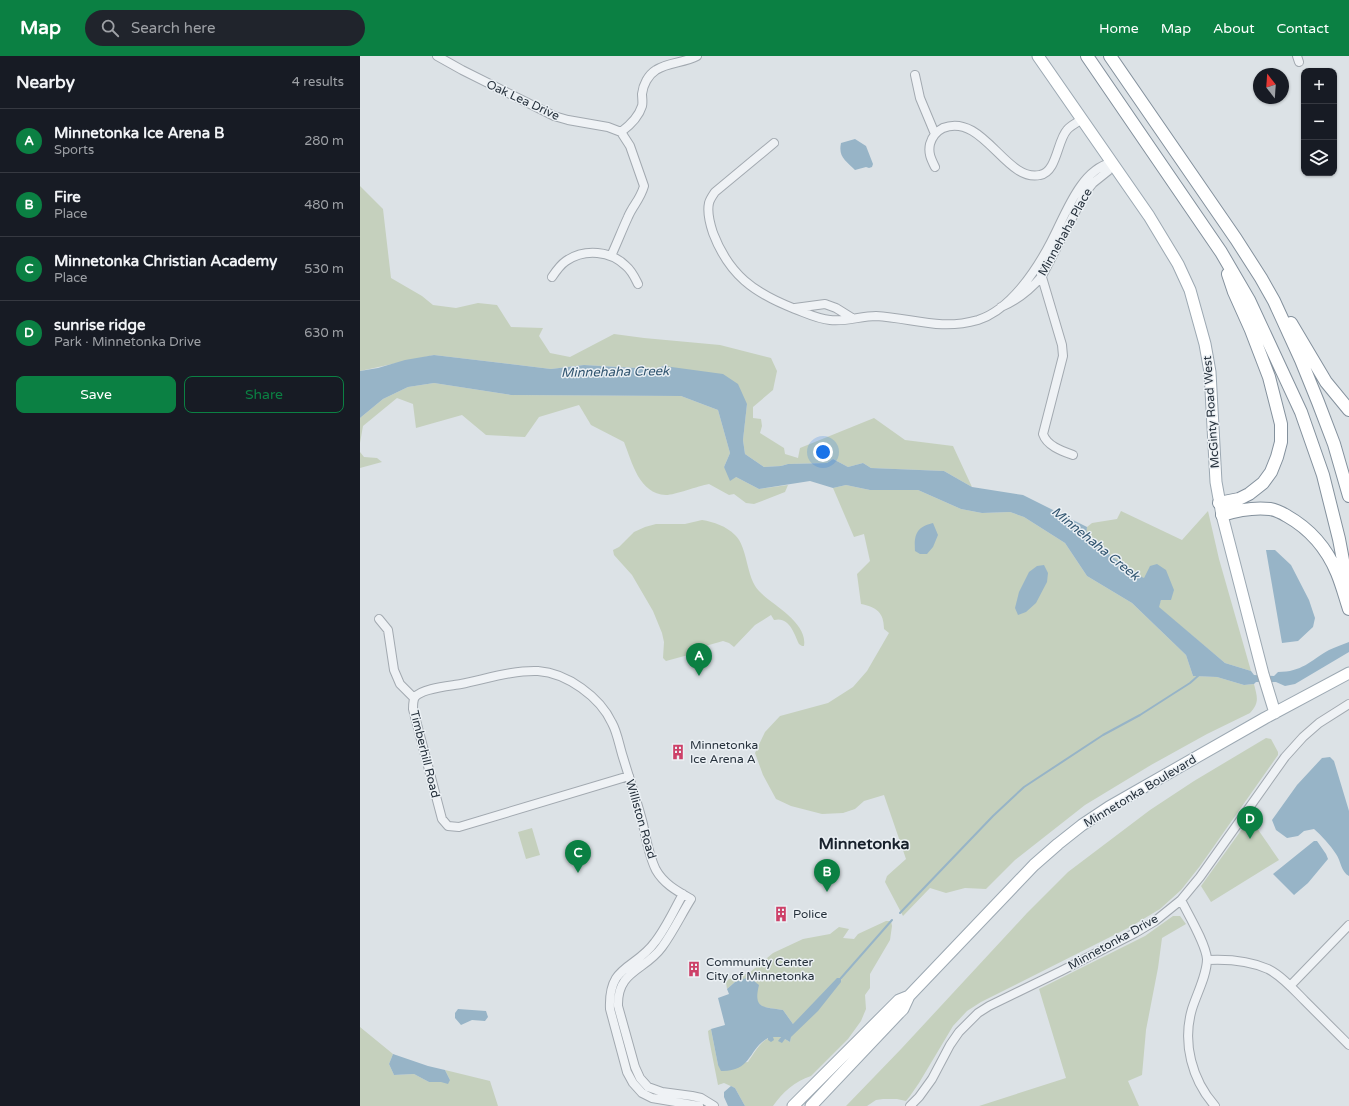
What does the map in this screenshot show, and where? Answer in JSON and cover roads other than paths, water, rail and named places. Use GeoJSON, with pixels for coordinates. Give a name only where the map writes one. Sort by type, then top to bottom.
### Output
{"type":"FeatureCollection","features":[{"type":"Feature","properties":{"kind":"highway"},"geometry":{"type":"LineString","coordinates":[[1086,56],[1221,252],[1250,300],[1302,412],[1323,475],[1339,539],[1349,592]]}},
{"type":"Feature","properties":{"kind":"highway"},"geometry":{"type":"LineString","coordinates":[[1110,56],[1236,239],[1274,301],[1318,402],[1334,444],[1349,496]]}},
{"type":"Feature","properties":{"kind":"highway"},"geometry":{"type":"LineString","coordinates":[[1221,252],[1234,292],[1251,330],[1269,377],[1280,424],[1281,442],[1271,472],[1263,484],[1249,494],[1221,509]]}},
{"type":"Feature","properties":{"kind":"highway"},"geometry":{"type":"LineString","coordinates":[[1274,301],[1288,317],[1316,366],[1334,392],[1349,410]]}},
{"type":"Feature","properties":{"kind":"highway"},"geometry":{"type":"LineString","coordinates":[[1334,392],[1349,406]]}},
{"type":"Feature","properties":{"kind":"highway"},"geometry":{"type":"LineString","coordinates":[[1221,509],[1272,509],[1298,522],[1320,543],[1329,557],[1337,573],[1349,609]]}},
{"type":"Feature","properties":{"kind":"main road","name":"McGinty Road West"},"geometry":{"type":"LineString","coordinates":[[1038,56],[1153,222],[1178,264],[1190,290],[1205,344],[1210,372],[1215,460],[1221,509],[1263,674],[1275,713]]}},
{"type":"Feature","properties":{"kind":"main road","name":"Minnetonka Boulevard"},"geometry":{"type":"LineString","coordinates":[[811,1106],[903,1009],[909,996],[1034,866],[1058,844],[1082,825],[1109,807],[1349,673]]}},
{"type":"Feature","properties":{"kind":"main road","name":"Minnetonka Boulevard"},"geometry":{"type":"LineString","coordinates":[[793,1106],[899,1000],[909,996]]}},
{"type":"Feature","properties":{"kind":"street","name":"Oak Lea Drive"},"geometry":{"type":"LineString","coordinates":[[437,56],[554,116],[608,127],[621,132]]}},
{"type":"Feature","properties":{"kind":"street"},"geometry":{"type":"LineString","coordinates":[[611,256],[632,208],[638,201],[644,186],[630,146],[621,132],[632,123],[642,106],[642,91],[645,83],[656,70],[664,66],[697,56]]}},
{"type":"Feature","properties":{"kind":"street"},"geometry":{"type":"LineString","coordinates":[[916,75],[920,98],[935,134]]}},
{"type":"Feature","properties":{"kind":"street"},"geometry":{"type":"LineString","coordinates":[[935,167],[929,151],[930,142],[935,134],[941,129],[948,127],[962,128],[978,134],[988,142],[1002,158],[1015,168],[1027,175],[1041,175],[1048,171],[1053,163],[1067,129],[1082,120]]}},
{"type":"Feature","properties":{"kind":"street","name":"Minnehaha Place"},"geometry":{"type":"LineString","coordinates":[[774,143],[714,192],[709,202],[708,214],[717,243],[736,273],[761,294],[778,302],[829,320],[883,316],[926,324],[950,324],[978,320],[1013,302],[1032,287],[1042,276],[1085,193],[1093,183],[1108,171],[1111,163],[1104,164],[1091,174],[1078,190],[1050,244],[1026,282],[1000,308]]}},
{"type":"Feature","properties":{"kind":"street"},"geometry":{"type":"LineString","coordinates":[[552,277],[566,261],[586,253],[597,252],[611,256],[626,266],[633,274],[638,284]]}},
{"type":"Feature","properties":{"kind":"street"},"geometry":{"type":"LineString","coordinates":[[1036,266],[1042,276],[1062,345],[1063,356],[1044,434],[1045,439],[1061,451],[1073,455]]}},
{"type":"Feature","properties":{"kind":"street","name":"Minnehaha Place"},"geometry":{"type":"LineString","coordinates":[[794,308],[824,304],[836,308],[852,318]]}},
{"type":"Feature","properties":{"kind":"street"},"geometry":{"type":"LineString","coordinates":[[379,619],[388,630],[394,670],[400,684],[414,698]]}},
{"type":"Feature","properties":{"kind":"street","name":"Timberhill Road"},"geometry":{"type":"LineString","coordinates":[[615,732],[613,724],[605,711],[578,685],[554,675],[539,671],[506,674],[431,690],[418,694],[414,698],[413,709],[442,819],[448,826],[459,827],[629,776]]}},
{"type":"Feature","properties":{"kind":"street","name":"Minnetonka Drive"},"geometry":{"type":"LineString","coordinates":[[910,1106],[919,1097],[932,1079],[950,1045],[959,1032],[978,1013],[989,1006],[1135,933],[1155,921],[1181,900],[1200,877],[1285,757],[1303,737],[1319,723],[1349,704]]}},
{"type":"Feature","properties":{"kind":"street","name":"Williston Road"},"geometry":{"type":"LineString","coordinates":[[615,732],[629,776],[651,858],[656,869],[665,882],[687,897]]}},
{"type":"Feature","properties":{"kind":"street"},"geometry":{"type":"LineString","coordinates":[[687,897],[656,942],[647,952],[627,966],[616,978],[611,988],[610,1009],[627,1072],[633,1083],[642,1093],[652,1098],[699,1106]]}},
{"type":"Feature","properties":{"kind":"street"},"geometry":{"type":"LineString","coordinates":[[687,897],[662,948],[632,973],[621,985],[618,997],[618,1006],[635,1067],[640,1078],[648,1087],[662,1092],[701,1098],[714,1106]]}},
{"type":"Feature","properties":{"kind":"street"},"geometry":{"type":"LineString","coordinates":[[1181,900],[1205,948],[1207,960],[1190,1017],[1188,1045],[1196,1076],[1203,1090],[1215,1106]]}},
{"type":"Feature","properties":{"kind":"street"},"geometry":{"type":"LineString","coordinates":[[1290,986],[1349,925]]}},
{"type":"Feature","properties":{"kind":"street"},"geometry":{"type":"LineString","coordinates":[[1207,960],[1233,961],[1268,969],[1290,986],[1349,1045]]}},
{"type":"Feature","properties":{"kind":"water"},"geometry":{"type":"Polygon","coordinates":[[[855,139],[866,146],[873,164],[872,167],[855,170],[842,155],[840,148],[841,143],[855,139]]]}},
{"type":"Feature","properties":{"kind":"water","name":"Minnehaha Creek"},"geometry":{"type":"Polygon","coordinates":[[[434,355],[551,369],[584,365],[653,369],[664,366],[723,374],[738,384],[747,404],[743,440],[745,454],[764,467],[788,464],[827,463],[833,459],[848,467],[863,463],[871,468],[944,471],[972,487],[1023,495],[1087,527],[1086,536],[1132,572],[1144,578],[1150,566],[1157,564],[1166,570],[1174,590],[1171,600],[1161,600],[1159,607],[1225,663],[1251,671],[1254,675],[1274,676],[1278,672],[1286,672],[1300,668],[1329,650],[1349,642],[1349,652],[1295,684],[1285,686],[1276,682],[1256,682],[1254,684],[1244,685],[1217,677],[1193,676],[1186,655],[1132,603],[1087,576],[1065,543],[1024,517],[1010,512],[982,513],[961,509],[918,490],[870,490],[846,485],[833,488],[810,481],[759,489],[736,477],[730,481],[724,467],[730,453],[718,410],[681,396],[511,395],[434,383],[408,387],[383,399],[360,418],[360,371],[378,368],[405,360],[434,355]]]}},
{"type":"Feature","properties":{"kind":"water"},"geometry":{"type":"Polygon","coordinates":[[[933,523],[938,535],[933,547],[927,554],[920,554],[915,551],[917,532],[923,527],[933,523]]]}},
{"type":"Feature","properties":{"kind":"water"},"geometry":{"type":"Polygon","coordinates":[[[1266,550],[1275,550],[1291,565],[1309,600],[1315,618],[1313,627],[1298,641],[1282,643],[1266,550]]]}},
{"type":"Feature","properties":{"kind":"water"},"geometry":{"type":"Polygon","coordinates":[[[1044,565],[1048,573],[1047,582],[1036,603],[1026,612],[1018,615],[1015,608],[1019,592],[1029,572],[1037,566],[1044,565]]]}},
{"type":"Feature","properties":{"kind":"water"},"geometry":{"type":"Polygon","coordinates":[[[1330,757],[1334,761],[1349,811],[1349,876],[1344,872],[1334,851],[1314,829],[1304,831],[1298,836],[1287,838],[1276,830],[1272,820],[1297,785],[1322,758],[1330,757]]]}},
{"type":"Feature","properties":{"kind":"water"},"geometry":{"type":"Polygon","coordinates":[[[1314,841],[1317,841],[1328,859],[1308,883],[1294,895],[1273,874],[1314,841]]]}},
{"type":"Feature","properties":{"kind":"water"},"geometry":{"type":"Polygon","coordinates":[[[749,977],[759,985],[757,999],[759,1003],[765,1007],[783,1010],[793,1024],[837,978],[841,978],[841,982],[818,1011],[791,1037],[790,1042],[785,1039],[782,1043],[778,1041],[781,1037],[773,1037],[774,1040],[771,1042],[768,1038],[739,1068],[721,1071],[718,1065],[711,1029],[725,1025],[718,998],[729,994],[727,989],[735,982],[749,977]]]}},
{"type":"Feature","properties":{"kind":"water"},"geometry":{"type":"Polygon","coordinates":[[[458,1009],[486,1011],[488,1017],[485,1021],[472,1020],[461,1025],[455,1018],[455,1013],[458,1009]]]}},
{"type":"Feature","properties":{"kind":"water"},"geometry":{"type":"Polygon","coordinates":[[[393,1054],[445,1070],[450,1080],[448,1084],[441,1082],[429,1082],[414,1074],[394,1075],[389,1064],[393,1054]]]}},
{"type":"Feature","properties":{"kind":"water"},"geometry":{"type":"Polygon","coordinates":[[[731,1086],[735,1088],[745,1106],[728,1106],[724,1097],[724,1092],[731,1086]]]}},
{"type":"Feature","properties":{"kind":"waterway"},"geometry":{"type":"LineString","coordinates":[[900,913],[993,816],[1024,787],[1103,735],[1140,715],[1190,683],[1199,675]]}},
{"type":"Feature","properties":{"kind":"waterway"},"geometry":{"type":"LineString","coordinates":[[841,978],[892,920]]}},
{"type":"Feature","properties":{"kind":"place","name":"Minnetonka Ice Arena B"},"geometry":{"type":"Point","coordinates":[699,676]}},
{"type":"Feature","properties":{"kind":"place","name":"Minnetonka Ice Arena A"},"geometry":{"type":"Point","coordinates":[678,752]}},
{"type":"Feature","properties":{"kind":"place","name":"sunrise ridge"},"geometry":{"type":"Point","coordinates":[1250,839]}},
{"type":"Feature","properties":{"kind":"place","name":"Minnetonka Christian Academy"},"geometry":{"type":"Point","coordinates":[578,873]}},
{"type":"Feature","properties":{"kind":"place","name":"Fire"},"geometry":{"type":"Point","coordinates":[827,892]}},
{"type":"Feature","properties":{"kind":"place","name":"Police"},"geometry":{"type":"Point","coordinates":[781,914]}},
{"type":"Feature","properties":{"kind":"place","name":"Community Center City of Minnetonka"},"geometry":{"type":"Point","coordinates":[694,969]}},
{"type":"Feature","properties":{"kind":"district","name":"Minnetonka"},"geometry":{"type":"Point","coordinates":[864,843]}}]}
